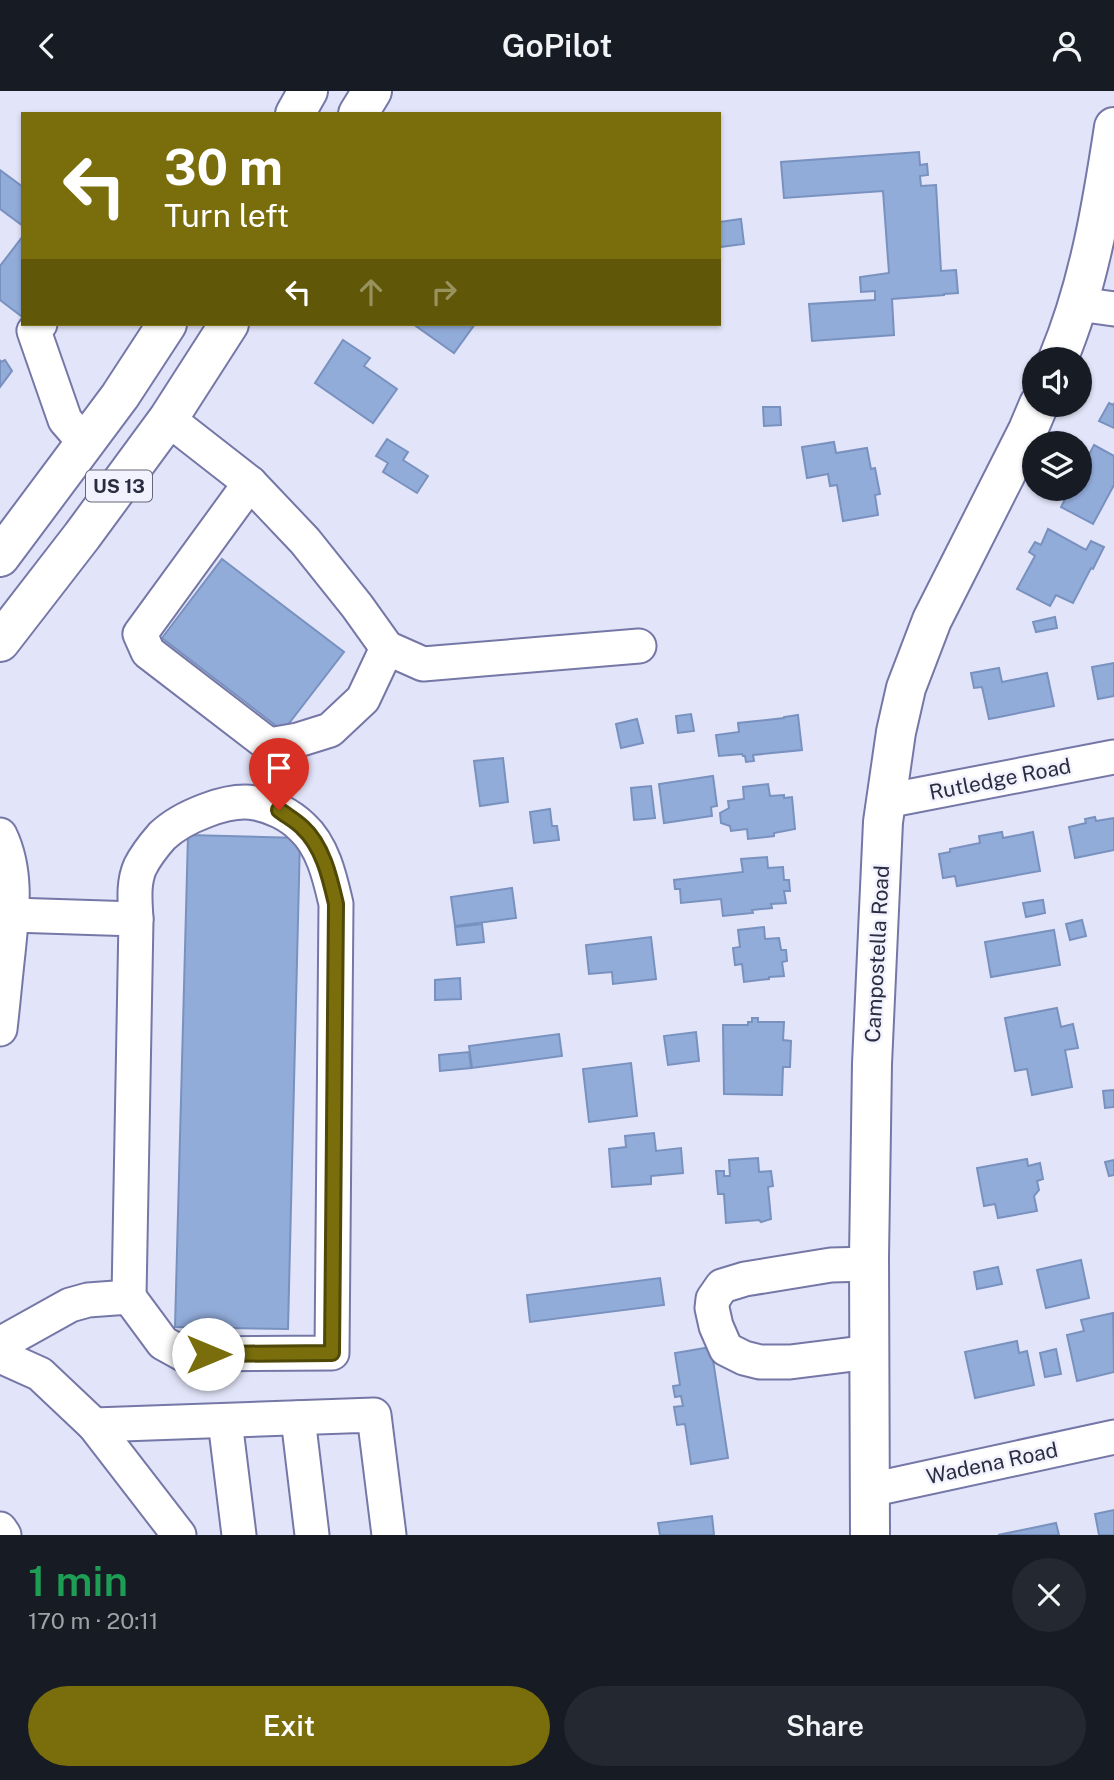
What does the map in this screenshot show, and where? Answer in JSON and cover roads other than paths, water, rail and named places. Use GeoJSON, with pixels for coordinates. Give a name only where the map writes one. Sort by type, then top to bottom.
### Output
{"type":"FeatureCollection","features":[{"type":"Feature","properties":{"kind":"main road"},"geometry":{"type":"LineString","coordinates":[[296,112],[308,91]]}},
{"type":"Feature","properties":{"kind":"main road"},"geometry":{"type":"LineString","coordinates":[[359,112],[372,91]]}},
{"type":"Feature","properties":{"kind":"main road"},"geometry":{"type":"LineString","coordinates":[[1067,347],[1096,306],[1094,246],[1114,127]]}},
{"type":"Feature","properties":{"kind":"main road","name":"US 13"},"geometry":{"type":"LineString","coordinates":[[0,557],[120,395],[166,326]]}},
{"type":"Feature","properties":{"kind":"main road","name":"US 13"},"geometry":{"type":"LineString","coordinates":[[0,642],[168,419],[228,326]]}},
{"type":"Feature","properties":{"kind":"main road","name":"Campostella Road"},"geometry":{"type":"LineString","coordinates":[[870,1535],[869,1263],[872,1065],[883,822],[895,731],[906,688],[928,631],[1034,417]]}},
{"type":"Feature","properties":{"kind":"street"},"geometry":{"type":"LineString","coordinates":[[38,326],[34,331],[65,421],[85,443]]}},
{"type":"Feature","properties":{"kind":"street"},"geometry":{"type":"LineString","coordinates":[[168,419],[250,483],[305,541],[387,648],[423,664],[639,646]]}},
{"type":"Feature","properties":{"kind":"street"},"geometry":{"type":"LineString","coordinates":[[250,483],[140,634],[148,652],[269,745],[330,730],[363,699],[387,648]]}},
{"type":"Feature","properties":{"kind":"street","name":"Rutledge Road"},"geometry":{"type":"LineString","coordinates":[[886,801],[1114,757]]}},
{"type":"Feature","properties":{"kind":"street"},"geometry":{"type":"LineString","coordinates":[[254,802],[279,810],[303,827],[315,843],[330,875],[336,904],[332,1353],[183,1354],[163,1343],[129,1297],[136,919],[135,883],[141,865],[162,836],[190,817],[227,804],[254,802]]}},
{"type":"Feature","properties":{"kind":"street"},"geometry":{"type":"LineString","coordinates":[[0,835],[12,878],[12,915],[1,1019]]}},
{"type":"Feature","properties":{"kind":"street"},"geometry":{"type":"LineString","coordinates":[[12,915],[136,919]]}},
{"type":"Feature","properties":{"kind":"street"},"geometry":{"type":"LineString","coordinates":[[869,1263],[831,1265],[745,1279],[722,1286],[713,1299],[712,1308],[726,1349],[744,1358],[760,1362],[790,1362],[870,1352]]}},
{"type":"Feature","properties":{"kind":"street"},"geometry":{"type":"LineString","coordinates":[[0,1344],[70,1305],[88,1300],[129,1297]]}},
{"type":"Feature","properties":{"kind":"street"},"geometry":{"type":"LineString","coordinates":[[0,1356],[40,1374],[94,1425],[179,1535]]}},
{"type":"Feature","properties":{"kind":"street"},"geometry":{"type":"LineString","coordinates":[[94,1425],[374,1415],[389,1535]]}},
{"type":"Feature","properties":{"kind":"street"},"geometry":{"type":"LineString","coordinates":[[298,1418],[312,1535]]}},
{"type":"Feature","properties":{"kind":"street"},"geometry":{"type":"LineString","coordinates":[[225,1421],[239,1535]]}},
{"type":"Feature","properties":{"kind":"street","name":"Wadena Road"},"geometry":{"type":"LineString","coordinates":[[870,1490],[1114,1437]]}},
{"type":"Feature","properties":{"kind":"street"},"geometry":{"type":"LineString","coordinates":[[0,1529],[4,1535]]}}]}
